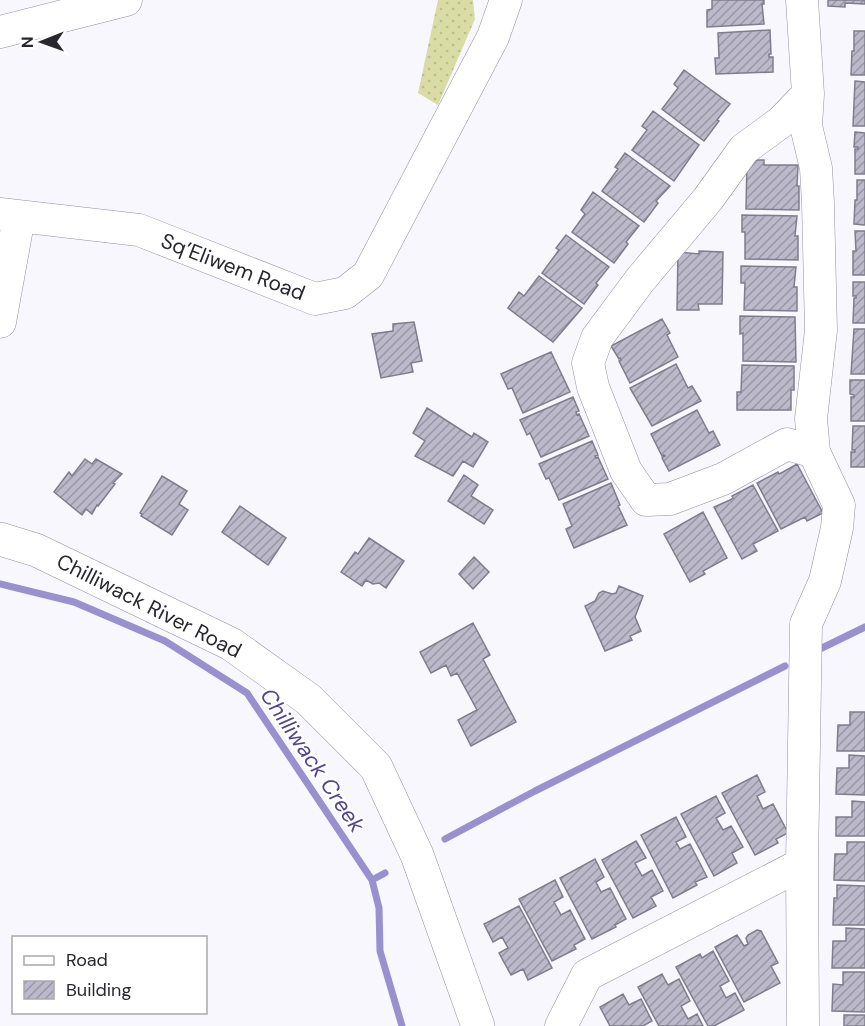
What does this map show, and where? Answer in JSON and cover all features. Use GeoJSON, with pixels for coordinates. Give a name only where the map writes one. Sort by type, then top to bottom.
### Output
{"type":"FeatureCollection","features":[{"type":"Feature","properties":{"kind":"main road","name":"Chilliwack River Road"},"geometry":{"type":"LineString","coordinates":[[0,539],[36,550],[231,644],[308,699],[376,767],[417,855],[478,1026]]}},
{"type":"Feature","properties":{"kind":"street"},"geometry":{"type":"LineString","coordinates":[[0,32],[126,0]]}},
{"type":"Feature","properties":{"kind":"street","name":"Sq’Eliwem Road"},"geometry":{"type":"LineString","coordinates":[[10,215],[139,230],[315,300],[345,292],[368,275],[493,37],[506,0]]}},
{"type":"Feature","properties":{"kind":"street"},"geometry":{"type":"LineString","coordinates":[[802,0],[808,94],[806,126],[816,168],[818,203],[820,318],[811,419],[814,452],[839,505],[837,528],[825,581],[806,624],[802,1026]]}},
{"type":"Feature","properties":{"kind":"street"},"geometry":{"type":"LineString","coordinates":[[808,94],[781,122],[744,149],[708,199],[640,280],[597,338],[588,363],[593,387],[626,471],[646,500],[670,500],[723,478],[787,444],[814,452]]}},
{"type":"Feature","properties":{"kind":"street"},"geometry":{"type":"LineString","coordinates":[[0,322],[10,215]]}},
{"type":"Feature","properties":{"kind":"street"},"geometry":{"type":"LineString","coordinates":[[561,1026],[587,975],[802,864]]}},
{"type":"Feature","properties":{"kind":"green space"},"geometry":{"type":"Polygon","coordinates":[[[438,0],[473,0],[475,19],[438,105],[418,93],[438,0]]]}},
{"type":"Feature","properties":{"kind":"building"},"geometry":{"type":"Polygon","coordinates":[[[712,0],[764,0],[762,4],[764,24],[707,27],[707,10],[712,9],[712,0]]]}},
{"type":"Feature","properties":{"kind":"building"},"geometry":{"type":"Polygon","coordinates":[[[828,0],[865,0],[865,4],[845,3],[845,7],[828,6],[828,0]]]}},
{"type":"Feature","properties":{"kind":"building"},"geometry":{"type":"Polygon","coordinates":[[[770,30],[771,54],[769,57],[773,57],[773,72],[716,74],[715,58],[719,58],[718,33],[770,30]]]}},
{"type":"Feature","properties":{"kind":"building"},"geometry":{"type":"Polygon","coordinates":[[[854,31],[865,31],[865,75],[851,75],[854,31]]]}},
{"type":"Feature","properties":{"kind":"building"},"geometry":{"type":"Polygon","coordinates":[[[684,70],[730,104],[704,141],[662,109],[678,88],[674,84],[684,70]]]}},
{"type":"Feature","properties":{"kind":"building"},"geometry":{"type":"Polygon","coordinates":[[[855,81],[865,82],[865,126],[853,126],[855,81]]]}},
{"type":"Feature","properties":{"kind":"building"},"geometry":{"type":"Polygon","coordinates":[[[653,111],[699,145],[674,181],[632,150],[647,130],[642,126],[653,111]]]}},
{"type":"Feature","properties":{"kind":"building"},"geometry":{"type":"Polygon","coordinates":[[[855,132],[865,133],[865,174],[855,174],[855,149],[858,147],[854,147],[855,132]]]}},
{"type":"Feature","properties":{"kind":"building"},"geometry":{"type":"Polygon","coordinates":[[[625,153],[670,186],[656,201],[658,203],[644,222],[602,191],[618,169],[615,167],[625,153]]]}},
{"type":"Feature","properties":{"kind":"building"},"geometry":{"type":"Polygon","coordinates":[[[747,160],[764,160],[764,165],[798,165],[799,210],[746,209],[747,160]]]}},
{"type":"Feature","properties":{"kind":"building"},"geometry":{"type":"Polygon","coordinates":[[[857,180],[865,180],[865,225],[854,224],[857,180]]]}},
{"type":"Feature","properties":{"kind":"building"},"geometry":{"type":"Polygon","coordinates":[[[593,192],[639,226],[626,242],[628,244],[614,263],[572,232],[585,214],[581,210],[593,192]]]}},
{"type":"Feature","properties":{"kind":"building"},"geometry":{"type":"Polygon","coordinates":[[[742,215],[797,216],[795,236],[798,236],[798,260],[745,259],[745,232],[742,232],[742,215]]]}},
{"type":"Feature","properties":{"kind":"building"},"geometry":{"type":"Polygon","coordinates":[[[855,231],[865,231],[865,275],[853,275],[853,251],[856,251],[855,231]]]}},
{"type":"Feature","properties":{"kind":"building"},"geometry":{"type":"Polygon","coordinates":[[[566,235],[609,267],[596,283],[598,285],[584,304],[542,273],[559,250],[556,248],[566,235]]]}},
{"type":"Feature","properties":{"kind":"building"},"geometry":{"type":"Polygon","coordinates":[[[699,251],[723,252],[722,304],[698,304],[699,310],[677,310],[678,252],[699,254],[699,251]]]}},
{"type":"Feature","properties":{"kind":"building"},"geometry":{"type":"Polygon","coordinates":[[[741,266],[796,267],[794,287],[797,287],[797,311],[744,310],[745,283],[741,283],[741,266]]]}},
{"type":"Feature","properties":{"kind":"building"},"geometry":{"type":"Polygon","coordinates":[[[539,276],[582,308],[553,342],[508,308],[519,292],[524,296],[539,276]]]}},
{"type":"Feature","properties":{"kind":"building"},"geometry":{"type":"Polygon","coordinates":[[[853,282],[865,282],[865,323],[853,323],[856,296],[853,296],[853,282]]]}},
{"type":"Feature","properties":{"kind":"building"},"geometry":{"type":"Polygon","coordinates":[[[740,316],[795,317],[796,362],[743,361],[743,333],[740,334],[740,316]]]}},
{"type":"Feature","properties":{"kind":"building"},"geometry":{"type":"Polygon","coordinates":[[[662,319],[670,333],[667,335],[678,357],[630,383],[619,361],[620,358],[611,346],[662,319]]]}},
{"type":"Feature","properties":{"kind":"building"},"geometry":{"type":"Polygon","coordinates":[[[414,322],[422,361],[411,363],[413,372],[381,378],[372,334],[393,331],[393,324],[414,322]]]}},
{"type":"Feature","properties":{"kind":"building"},"geometry":{"type":"Polygon","coordinates":[[[854,329],[865,329],[865,374],[851,374],[854,329]]]}},
{"type":"Feature","properties":{"kind":"building"},"geometry":{"type":"Polygon","coordinates":[[[551,352],[570,392],[523,413],[512,388],[508,389],[501,374],[551,352]]]}},
{"type":"Feature","properties":{"kind":"building"},"geometry":{"type":"Polygon","coordinates":[[[676,364],[688,388],[692,386],[701,401],[652,426],[630,388],[676,364]]]}},
{"type":"Feature","properties":{"kind":"building"},"geometry":{"type":"Polygon","coordinates":[[[742,365],[794,366],[791,410],[737,410],[737,392],[741,392],[742,365]]]}},
{"type":"Feature","properties":{"kind":"building"},"geometry":{"type":"Polygon","coordinates":[[[850,380],[865,380],[865,421],[851,421],[851,397],[854,395],[850,394],[850,380]]]}},
{"type":"Feature","properties":{"kind":"building"},"geometry":{"type":"Polygon","coordinates":[[[573,397],[579,411],[576,412],[577,415],[579,414],[589,436],[541,457],[530,433],[527,435],[520,420],[573,397]]]}},
{"type":"Feature","properties":{"kind":"building"},"geometry":{"type":"Polygon","coordinates":[[[427,408],[472,437],[474,433],[488,442],[473,467],[463,461],[453,476],[415,456],[425,441],[413,433],[427,408]]]}},
{"type":"Feature","properties":{"kind":"building"},"geometry":{"type":"Polygon","coordinates":[[[697,410],[709,433],[713,431],[720,445],[669,471],[662,458],[665,456],[662,456],[651,434],[697,410]]]}},
{"type":"Feature","properties":{"kind":"building"},"geometry":{"type":"Polygon","coordinates":[[[853,426],[865,426],[865,467],[851,467],[851,452],[855,452],[852,450],[853,426]]]}},
{"type":"Feature","properties":{"kind":"building"},"geometry":{"type":"Polygon","coordinates":[[[592,441],[598,455],[595,456],[598,457],[608,479],[559,500],[549,478],[546,479],[539,464],[592,441]]]}},
{"type":"Feature","properties":{"kind":"building"},"geometry":{"type":"Polygon","coordinates":[[[85,459],[92,464],[96,459],[122,474],[92,514],[86,509],[82,515],[54,492],[69,472],[72,476],[85,459]]]}},
{"type":"Feature","properties":{"kind":"building"},"geometry":{"type":"Polygon","coordinates":[[[797,464],[823,513],[807,521],[805,517],[781,529],[757,483],[797,464]]]}},
{"type":"Feature","properties":{"kind":"building"},"geometry":{"type":"Polygon","coordinates":[[[464,475],[478,485],[471,496],[493,510],[484,524],[448,501],[464,475]]]}},
{"type":"Feature","properties":{"kind":"building"},"geometry":{"type":"Polygon","coordinates":[[[162,476],[187,491],[179,504],[188,510],[172,535],[141,516],[140,513],[162,476]]]}},
{"type":"Feature","properties":{"kind":"building"},"geometry":{"type":"Polygon","coordinates":[[[611,483],[627,525],[574,548],[566,529],[572,526],[563,504],[611,483]]]}},
{"type":"Feature","properties":{"kind":"building"},"geometry":{"type":"Polygon","coordinates":[[[753,485],[778,531],[753,544],[757,551],[742,559],[714,507],[753,485]]]}},
{"type":"Feature","properties":{"kind":"building"},"geometry":{"type":"Polygon","coordinates":[[[240,506],[286,538],[268,565],[222,532],[240,506]]]}},
{"type":"Feature","properties":{"kind":"building"},"geometry":{"type":"Polygon","coordinates":[[[703,512],[727,558],[703,571],[705,574],[690,582],[664,534],[703,512]]]}},
{"type":"Feature","properties":{"kind":"building"},"geometry":{"type":"Polygon","coordinates":[[[369,538],[404,561],[386,588],[379,583],[373,584],[366,580],[362,586],[341,572],[355,552],[358,554],[369,538]]]}},
{"type":"Feature","properties":{"kind":"building"},"geometry":{"type":"Polygon","coordinates":[[[474,557],[489,572],[473,589],[459,574],[474,557]]]}},
{"type":"Feature","properties":{"kind":"building"},"geometry":{"type":"Polygon","coordinates":[[[619,586],[643,596],[635,617],[641,631],[630,636],[632,640],[605,651],[585,606],[595,601],[599,593],[603,591],[616,593],[619,586]]]}},
{"type":"Feature","properties":{"kind":"building"},"geometry":{"type":"Polygon","coordinates":[[[473,623],[490,655],[483,659],[516,722],[471,746],[458,720],[477,710],[457,673],[451,676],[446,665],[431,673],[420,652],[473,623]]]}},
{"type":"Feature","properties":{"kind":"building"},"geometry":{"type":"Polygon","coordinates":[[[850,712],[865,712],[865,751],[837,751],[838,725],[850,725],[850,712]]]}},
{"type":"Feature","properties":{"kind":"building"},"geometry":{"type":"Polygon","coordinates":[[[849,755],[865,756],[865,795],[836,794],[837,768],[849,768],[849,755]]]}},
{"type":"Feature","properties":{"kind":"building"},"geometry":{"type":"Polygon","coordinates":[[[757,775],[765,792],[757,796],[763,809],[773,804],[788,833],[776,839],[778,843],[755,855],[722,793],[757,775]]]}},
{"type":"Feature","properties":{"kind":"building"},"geometry":{"type":"Polygon","coordinates":[[[716,796],[725,813],[716,818],[723,830],[731,826],[743,847],[732,853],[737,863],[714,876],[681,814],[716,796]]]}},
{"type":"Feature","properties":{"kind":"building"},"geometry":{"type":"Polygon","coordinates":[[[852,801],[865,802],[865,836],[836,836],[836,817],[852,817],[852,801]]]}},
{"type":"Feature","properties":{"kind":"building"},"geometry":{"type":"Polygon","coordinates":[[[676,817],[686,837],[676,842],[680,849],[690,844],[707,877],[695,882],[697,885],[673,898],[641,835],[676,817]]]}},
{"type":"Feature","properties":{"kind":"building"},"geometry":{"type":"Polygon","coordinates":[[[636,841],[646,858],[635,863],[642,876],[652,870],[663,891],[651,897],[656,906],[633,918],[602,860],[636,841]]]}},
{"type":"Feature","properties":{"kind":"building"},"geometry":{"type":"Polygon","coordinates":[[[847,842],[865,842],[865,881],[834,880],[835,854],[847,854],[847,842]]]}},
{"type":"Feature","properties":{"kind":"building"},"geometry":{"type":"Polygon","coordinates":[[[595,859],[604,877],[596,882],[601,892],[610,888],[626,919],[615,925],[616,927],[592,939],[560,878],[595,859]]]}},
{"type":"Feature","properties":{"kind":"building"},"geometry":{"type":"Polygon","coordinates":[[[555,880],[563,897],[554,902],[561,915],[570,910],[585,939],[574,945],[576,949],[552,961],[519,899],[555,880]]]}},
{"type":"Feature","properties":{"kind":"building"},"geometry":{"type":"Polygon","coordinates":[[[837,885],[865,886],[865,925],[833,925],[837,885]]]}},
{"type":"Feature","properties":{"kind":"building"},"geometry":{"type":"Polygon","coordinates":[[[519,906],[552,968],[528,980],[523,969],[511,975],[499,953],[508,948],[502,937],[493,942],[484,924],[519,906]]]}},
{"type":"Feature","properties":{"kind":"building"},"geometry":{"type":"Polygon","coordinates":[[[846,928],[865,929],[865,968],[832,968],[833,941],[846,941],[846,928]]]}},
{"type":"Feature","properties":{"kind":"building"},"geometry":{"type":"Polygon","coordinates":[[[757,930],[761,931],[778,963],[771,966],[780,983],[744,1002],[715,947],[737,935],[744,946],[748,944],[746,938],[748,935],[757,930]]]}},
{"type":"Feature","properties":{"kind":"building"},"geometry":{"type":"Polygon","coordinates":[[[713,951],[729,981],[720,986],[726,998],[735,993],[744,1010],[714,1026],[708,1026],[676,967],[700,954],[702,958],[713,951]]]}},
{"type":"Feature","properties":{"kind":"building"},"geometry":{"type":"Polygon","coordinates":[[[843,972],[865,972],[865,1012],[832,1011],[833,984],[843,985],[843,972]]]}},
{"type":"Feature","properties":{"kind":"building"},"geometry":{"type":"Polygon","coordinates":[[[662,974],[668,985],[679,979],[690,1001],[681,1006],[688,1019],[697,1014],[703,1026],[659,1026],[638,987],[662,974]]]}},
{"type":"Feature","properties":{"kind":"building"},"geometry":{"type":"Polygon","coordinates":[[[623,994],[629,1005],[641,999],[652,1021],[643,1026],[610,1026],[600,1007],[623,994]]]}},
{"type":"Feature","properties":{"kind":"building"},"geometry":{"type":"Polygon","coordinates":[[[844,1015],[865,1015],[865,1026],[844,1026],[844,1015]]]}},
{"type":"Feature","properties":{"kind":"waterway","name":"Chilliwack Creek"},"geometry":{"type":"LineString","coordinates":[[0,584],[74,602],[165,641],[247,693],[372,880],[379,908],[380,951],[402,1026]]}},
{"type":"Feature","properties":{"kind":"waterway","name":"Chilliwack Creek"},"geometry":{"type":"LineString","coordinates":[[822,648],[865,627]]}},
{"type":"Feature","properties":{"kind":"waterway","name":"Chilliwack Creek"},"geometry":{"type":"LineString","coordinates":[[445,839],[535,791],[785,666]]}},
{"type":"Feature","properties":{"kind":"waterway","name":"Chilliwack Creek"},"geometry":{"type":"LineString","coordinates":[[372,880],[385,873]]}}]}
